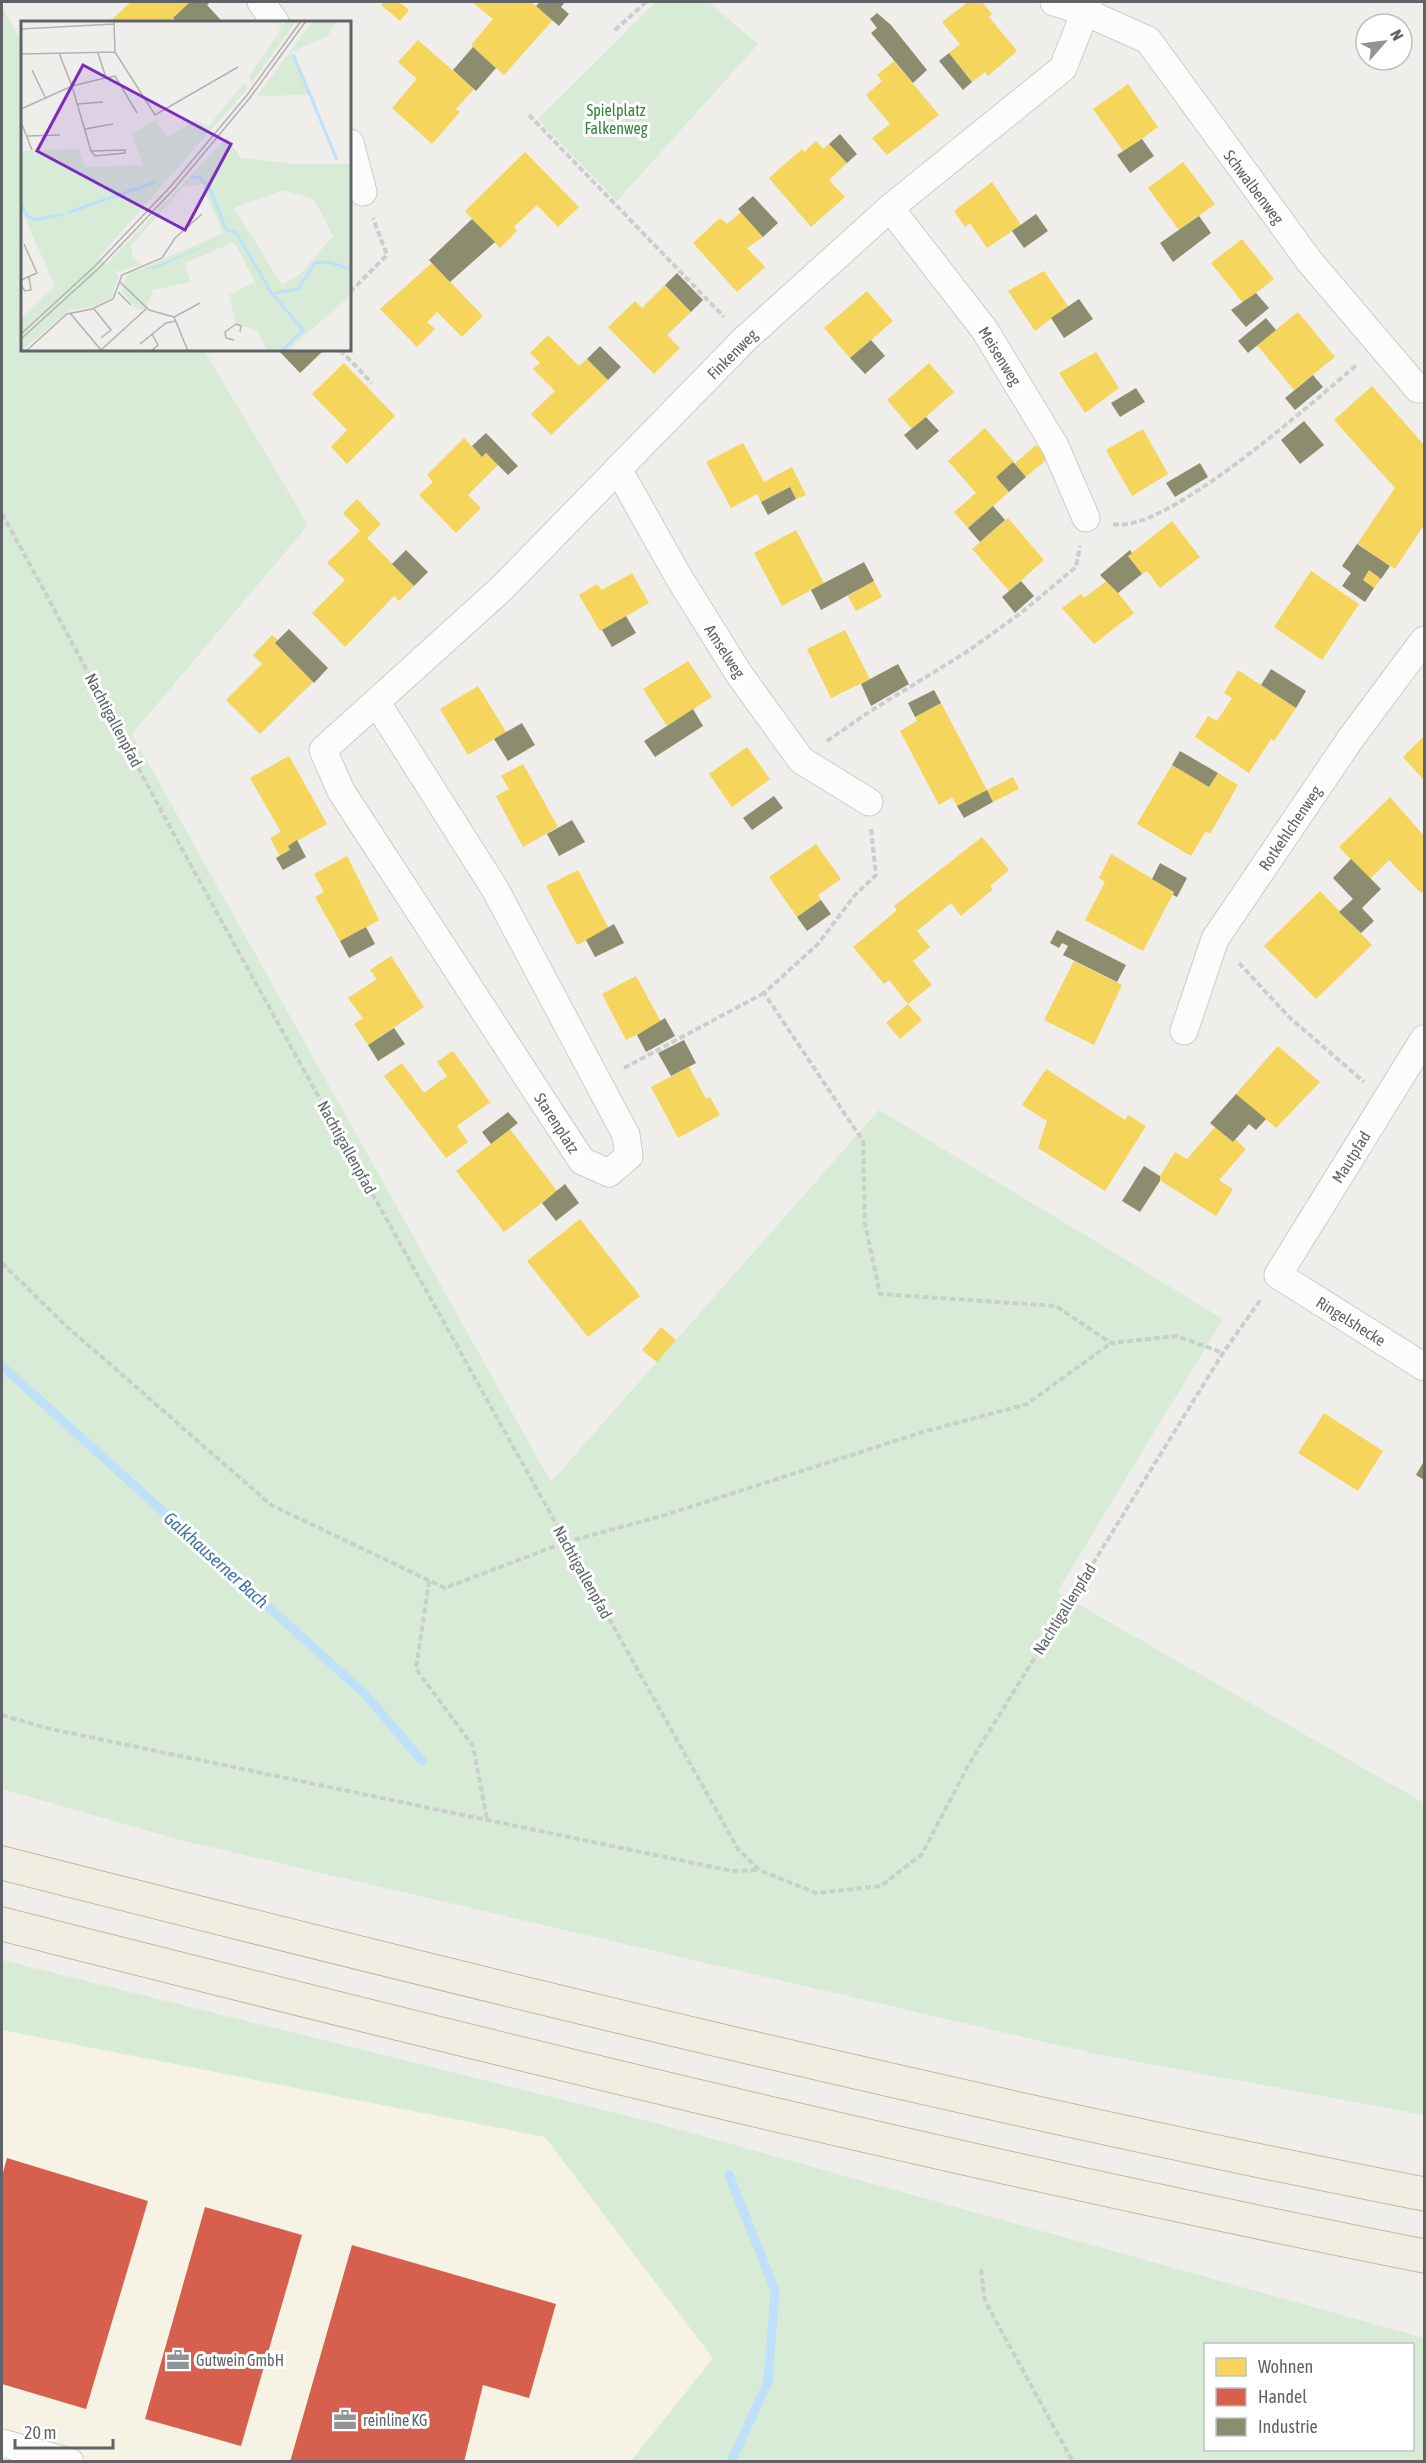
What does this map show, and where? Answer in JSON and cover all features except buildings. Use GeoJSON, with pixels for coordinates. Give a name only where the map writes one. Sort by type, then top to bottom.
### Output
{"type":"FeatureCollection","features":[{"type":"Feature","properties":{"kind":"highway"},"geometry":{"type":"LineString","coordinates":[[2,1863],[471,1983],[916,2087],[1425,2194]]}},
{"type":"Feature","properties":{"kind":"highway"},"geometry":{"type":"LineString","coordinates":[[2,1924],[458,2040],[886,2141],[1425,2256]]}},
{"type":"Feature","properties":{"kind":"street"},"geometry":{"type":"LineString","coordinates":[[261,2],[274,21]]}},
{"type":"Feature","properties":{"kind":"street","name":"Schwalbenweg"},"geometry":{"type":"LineString","coordinates":[[1054,2],[1086,7],[1148,40],[1250,183],[1310,262],[1380,346],[1423,390]]}},
{"type":"Feature","properties":{"kind":"street","name":"Finkenweg"},"geometry":{"type":"LineString","coordinates":[[378,703],[501,589],[745,339],[890,208],[1063,68],[1086,7]]}},
{"type":"Feature","properties":{"kind":"street"},"geometry":{"type":"LineString","coordinates":[[351,147],[363,192]]}},
{"type":"Feature","properties":{"kind":"street","name":"Meisenweg"},"geometry":{"type":"LineString","coordinates":[[890,208],[984,329],[1056,447],[1086,518]]}},
{"type":"Feature","properties":{"kind":"street","name":"Amselweg"},"geometry":{"type":"LineString","coordinates":[[618,469],[678,576],[733,664],[801,760],[869,802]]}},
{"type":"Feature","properties":{"kind":"street","name":"Rotkehlchenweg"},"geometry":{"type":"LineString","coordinates":[[1184,1031],[1215,939],[1351,738],[1425,640]]}},
{"type":"Feature","properties":{"kind":"street","name":"Starenplatz"},"geometry":{"type":"LineString","coordinates":[[378,703],[495,889],[626,1135],[629,1156],[609,1173],[582,1161],[341,791],[323,750],[378,703]]}},
{"type":"Feature","properties":{"kind":"street","name":"Mautpfad"},"geometry":{"type":"LineString","coordinates":[[1278,1275],[1425,1039]]}},
{"type":"Feature","properties":{"kind":"street","name":"Ringelshecke"},"geometry":{"type":"LineString","coordinates":[[1278,1275],[1425,1367]]}},
{"type":"Feature","properties":{"kind":"street"},"geometry":{"type":"LineString","coordinates":[[2,2443],[70,2462]]}},
{"type":"Feature","properties":{"kind":"path"},"geometry":{"type":"LineString","coordinates":[[615,30],[646,2]]}},
{"type":"Feature","properties":{"kind":"path"},"geometry":{"type":"LineString","coordinates":[[529,115],[745,339]]}},
{"type":"Feature","properties":{"kind":"path"},"geometry":{"type":"LineString","coordinates":[[351,290],[387,255],[363,192]]}},
{"type":"Feature","properties":{"kind":"path"},"geometry":{"type":"LineString","coordinates":[[801,760],[869,712],[965,653],[1021,612],[1076,567],[1086,518],[1123,527],[1145,519],[1190,495],[1251,452],[1380,346]]}},
{"type":"Feature","properties":{"kind":"path"},"geometry":{"type":"LineString","coordinates":[[341,351],[372,383]]}},
{"type":"Feature","properties":{"kind":"path","name":"Nachtigallenpfad"},"geometry":{"type":"LineString","coordinates":[[2,514],[78,650],[192,867],[566,1542],[738,1850],[759,1870],[816,1893],[881,1886],[922,1854],[969,1764],[1222,1353],[1278,1275]]}},
{"type":"Feature","properties":{"kind":"path"},"geometry":{"type":"LineString","coordinates":[[597,1082],[764,993],[818,944],[855,895],[876,875],[869,802]]}},
{"type":"Feature","properties":{"kind":"path"},"geometry":{"type":"LineString","coordinates":[[1215,939],[1289,1017],[1386,1101]]}},
{"type":"Feature","properties":{"kind":"path"},"geometry":{"type":"LineString","coordinates":[[764,993],[863,1141],[865,1223],[880,1294],[1056,1306],[1111,1343]]}},
{"type":"Feature","properties":{"kind":"path"},"geometry":{"type":"LineString","coordinates":[[2,1263],[64,1324],[271,1505],[445,1588],[566,1542],[662,1516],[923,1432],[1027,1404],[1111,1343],[1177,1336],[1222,1353]]}},
{"type":"Feature","properties":{"kind":"path"},"geometry":{"type":"LineString","coordinates":[[429,1581],[416,1669],[473,1746],[487,1819]]}},
{"type":"Feature","properties":{"kind":"path"},"geometry":{"type":"LineString","coordinates":[[2,1715],[46,1728],[732,1871],[759,1870]]}},
{"type":"Feature","properties":{"kind":"path"},"geometry":{"type":"LineString","coordinates":[[981,2269],[985,2301],[1073,2462]]}},
{"type":"Feature","properties":{"kind":"shaded area"},"geometry":{"type":"Polygon","coordinates":[[[2,2030],[545,2137],[713,2359],[631,2461],[2,2461],[2,2030]]]}},
{"type":"Feature","properties":{"kind":"green space","name":"Spielplatz Falkenweg"},"geometry":{"type":"Polygon","coordinates":[[[656,2],[708,2],[758,44],[617,201],[538,119],[656,2]]]}},
{"type":"Feature","properties":{"kind":"green space"},"geometry":{"type":"Polygon","coordinates":[[[2,7],[21,41],[21,351],[205,351],[308,525],[132,734],[551,1482],[879,1110],[1223,1319],[1057,1592],[1424,1803],[1424,2115],[1096,2054],[180,1840],[2,1789],[2,7]]]}},
{"type":"Feature","properties":{"kind":"green space"},"geometry":{"type":"Polygon","coordinates":[[[2,1960],[659,2124],[1424,2338],[1424,2461],[631,2461],[713,2358],[545,2137],[2,2030],[2,1960]]]}},
{"type":"Feature","properties":{"kind":"waterway","name":"Galkhauserner Bach"},"geometry":{"type":"LineString","coordinates":[[2,1366],[365,1694],[422,1761]]}},
{"type":"Feature","properties":{"kind":"waterway"},"geometry":{"type":"LineString","coordinates":[[729,2175],[775,2290],[768,2382],[731,2462]]}},
{"type":"Feature","properties":{"kind":"place","name":"Gutwein GmbH"},"geometry":{"type":"Point","coordinates":[178,2360]}},
{"type":"Feature","properties":{"kind":"place","name":"reinline KG"},"geometry":{"type":"Point","coordinates":[345,2420]}}]}
